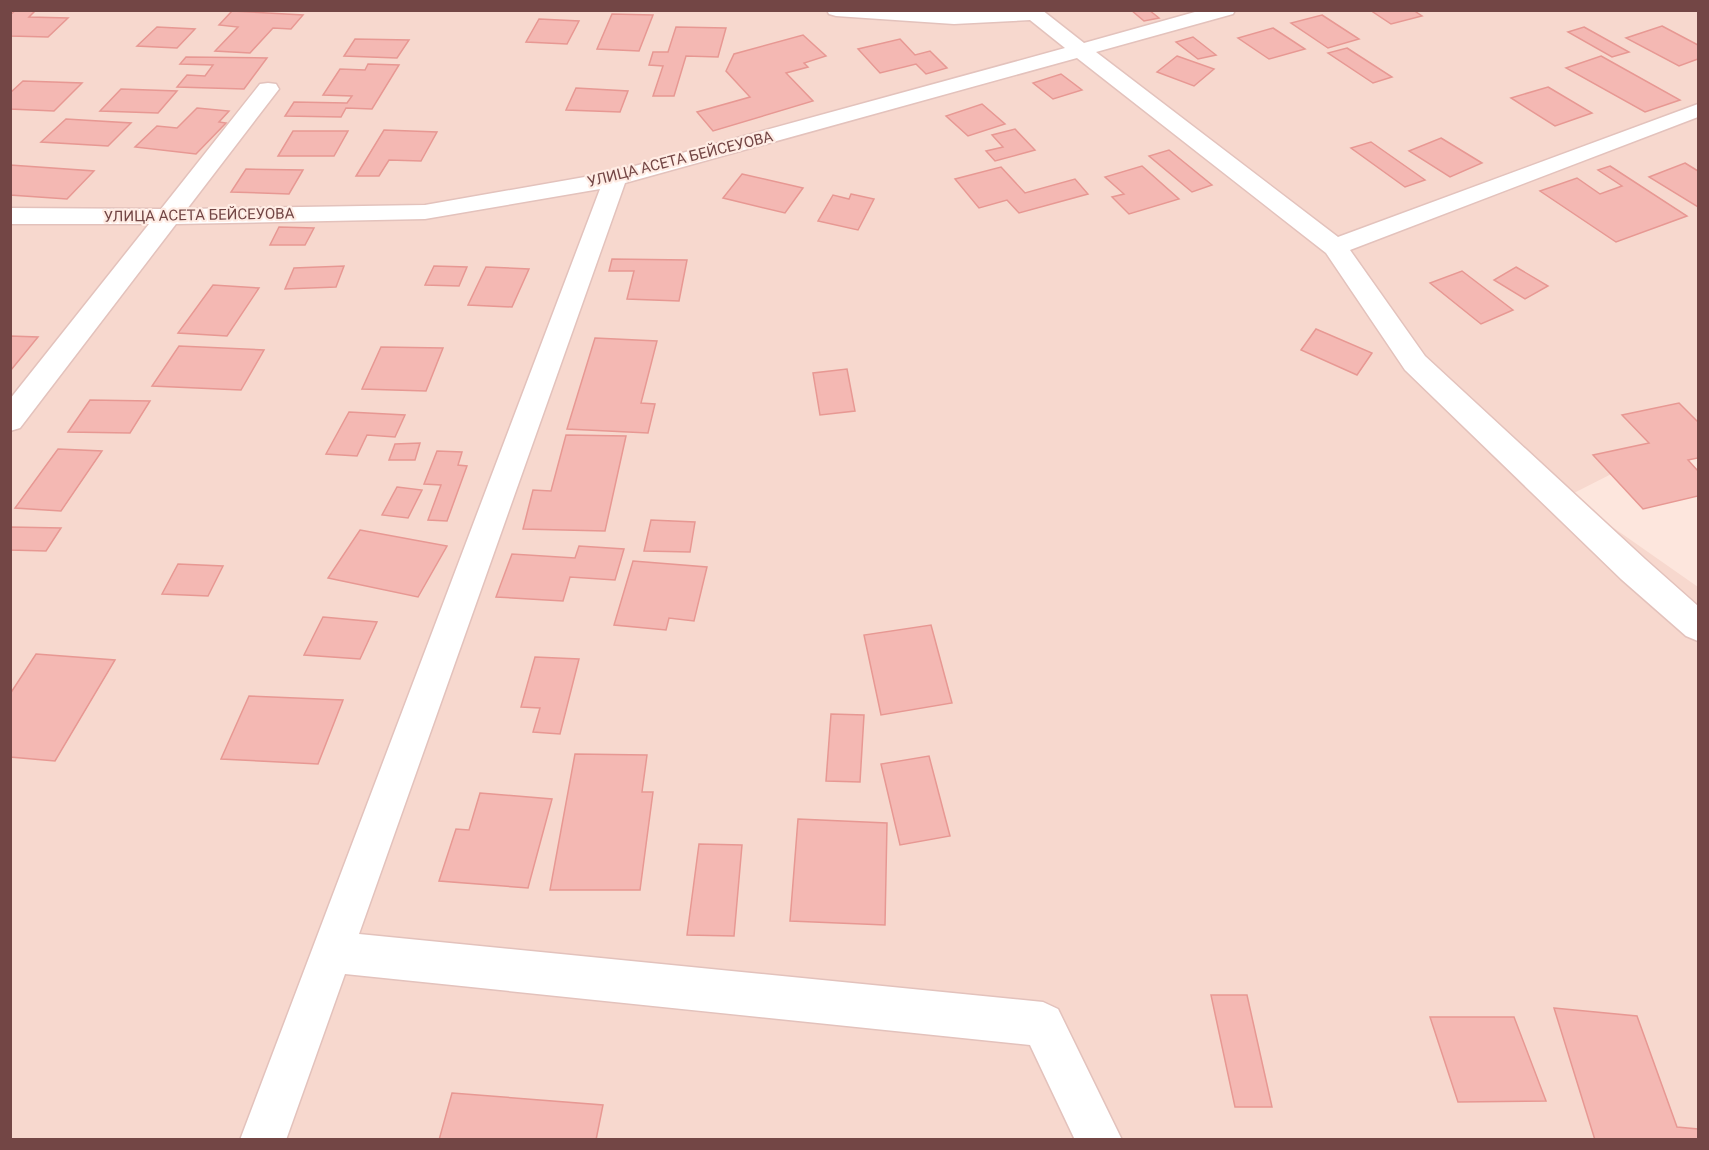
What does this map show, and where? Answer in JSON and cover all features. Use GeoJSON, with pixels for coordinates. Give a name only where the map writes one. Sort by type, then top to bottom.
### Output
{"type":"FeatureCollection","features":[{"type":"Feature","properties":{"kind":"street"},"geometry":{"type":"LineString","coordinates":[[836,10],[954,18],[1034,14],[1335,247],[1415,363],[1633,569],[1698,626]]}},
{"type":"Feature","properties":{"kind":"street","name":"УЛИЦА АСЕТА БЕЙСЕУОВА"},"geometry":{"type":"LineString","coordinates":[[10,216],[168,217],[425,212],[615,179],[1226,10]]}},
{"type":"Feature","properties":{"kind":"street"},"geometry":{"type":"LineString","coordinates":[[10,420],[268,89]]}},
{"type":"Feature","properties":{"kind":"street"},"geometry":{"type":"LineString","coordinates":[[1335,247],[1698,110]]}},
{"type":"Feature","properties":{"kind":"street"},"geometry":{"type":"LineString","coordinates":[[263,1140],[615,179]]}},
{"type":"Feature","properties":{"kind":"street"},"geometry":{"type":"LineString","coordinates":[[332,952],[1044,1023],[1099,1140]]}},
{"type":"Feature","properties":{"kind":"shaded area"},"geometry":{"type":"Polygon","coordinates":[[[10,11],[1698,11],[1698,430],[1568,496],[1698,587],[1698,1139],[11,1139],[10,11]]]}},
{"type":"Feature","properties":{"kind":"building"},"geometry":{"type":"Polygon","coordinates":[[[16,10],[36,10],[29,17],[68,18],[48,37],[10,36],[10,15],[16,10]]]}},
{"type":"Feature","properties":{"kind":"building"},"geometry":{"type":"Polygon","coordinates":[[[1131,10],[1149,10],[1159,18],[1144,21],[1131,10]]]}},
{"type":"Feature","properties":{"kind":"building"},"geometry":{"type":"Polygon","coordinates":[[[1370,10],[1413,10],[1422,16],[1391,24],[1370,10]]]}},
{"type":"Feature","properties":{"kind":"building"},"geometry":{"type":"Polygon","coordinates":[[[232,11],[303,15],[291,29],[273,28],[250,53],[215,51],[238,27],[219,25],[232,11]]]}},
{"type":"Feature","properties":{"kind":"building"},"geometry":{"type":"Polygon","coordinates":[[[612,14],[653,15],[639,51],[597,49],[612,14]]]}},
{"type":"Feature","properties":{"kind":"building"},"geometry":{"type":"Polygon","coordinates":[[[1322,15],[1359,39],[1328,48],[1291,23],[1322,15]]]}},
{"type":"Feature","properties":{"kind":"building"},"geometry":{"type":"Polygon","coordinates":[[[539,19],[579,21],[567,44],[526,42],[539,19]]]}},
{"type":"Feature","properties":{"kind":"building"},"geometry":{"type":"Polygon","coordinates":[[[1662,26],[1698,45],[1698,59],[1679,66],[1626,38],[1662,26]]]}},
{"type":"Feature","properties":{"kind":"building"},"geometry":{"type":"Polygon","coordinates":[[[157,27],[195,29],[177,48],[137,46],[157,27]]]}},
{"type":"Feature","properties":{"kind":"building"},"geometry":{"type":"Polygon","coordinates":[[[676,27],[726,28],[718,57],[686,56],[674,96],[653,96],[663,66],[649,65],[653,52],[668,52],[676,27]]]}},
{"type":"Feature","properties":{"kind":"building"},"geometry":{"type":"Polygon","coordinates":[[[1584,27],[1629,52],[1612,57],[1568,32],[1584,27]]]}},
{"type":"Feature","properties":{"kind":"building"},"geometry":{"type":"Polygon","coordinates":[[[1273,28],[1305,49],[1269,59],[1238,38],[1273,28]]]}},
{"type":"Feature","properties":{"kind":"building"},"geometry":{"type":"Polygon","coordinates":[[[803,35],[826,56],[804,63],[808,67],[786,73],[813,101],[713,131],[697,112],[750,97],[726,71],[734,54],[803,35]]]}},
{"type":"Feature","properties":{"kind":"building"},"geometry":{"type":"Polygon","coordinates":[[[1193,37],[1216,55],[1198,59],[1176,42],[1193,37]]]}},
{"type":"Feature","properties":{"kind":"building"},"geometry":{"type":"Polygon","coordinates":[[[355,39],[409,40],[397,58],[344,56],[355,39]]]}},
{"type":"Feature","properties":{"kind":"building"},"geometry":{"type":"Polygon","coordinates":[[[900,39],[915,55],[930,51],[947,68],[926,74],[916,64],[880,73],[858,49],[900,39]]]}},
{"type":"Feature","properties":{"kind":"building"},"geometry":{"type":"Polygon","coordinates":[[[1347,48],[1392,77],[1373,83],[1328,53],[1347,48]]]}},
{"type":"Feature","properties":{"kind":"building"},"geometry":{"type":"Polygon","coordinates":[[[1177,56],[1214,69],[1194,86],[1157,72],[1177,56]]]}},
{"type":"Feature","properties":{"kind":"building"},"geometry":{"type":"Polygon","coordinates":[[[1601,56],[1680,100],[1645,112],[1566,68],[1601,56]]]}},
{"type":"Feature","properties":{"kind":"building"},"geometry":{"type":"Polygon","coordinates":[[[186,57],[267,58],[244,89],[177,87],[187,75],[205,76],[213,65],[180,64],[186,57]]]}},
{"type":"Feature","properties":{"kind":"building"},"geometry":{"type":"Polygon","coordinates":[[[368,64],[399,65],[372,109],[346,108],[341,117],[285,116],[294,102],[347,103],[352,96],[323,95],[340,69],[365,70],[368,64]]]}},
{"type":"Feature","properties":{"kind":"building"},"geometry":{"type":"Polygon","coordinates":[[[1061,74],[1082,90],[1053,99],[1033,83],[1061,74]]]}},
{"type":"Feature","properties":{"kind":"building"},"geometry":{"type":"Polygon","coordinates":[[[23,81],[82,83],[54,111],[10,109],[10,93],[23,81]]]}},
{"type":"Feature","properties":{"kind":"building"},"geometry":{"type":"Polygon","coordinates":[[[1548,87],[1592,113],[1555,126],[1511,98],[1548,87]]]}},
{"type":"Feature","properties":{"kind":"building"},"geometry":{"type":"Polygon","coordinates":[[[576,88],[628,91],[620,112],[566,110],[576,88]]]}},
{"type":"Feature","properties":{"kind":"building"},"geometry":{"type":"Polygon","coordinates":[[[121,89],[177,91],[158,113],[100,111],[121,89]]]}},
{"type":"Feature","properties":{"kind":"building"},"geometry":{"type":"Polygon","coordinates":[[[982,104],[1005,124],[968,136],[946,116],[982,104]]]}},
{"type":"Feature","properties":{"kind":"building"},"geometry":{"type":"Polygon","coordinates":[[[197,108],[229,111],[219,122],[226,123],[196,154],[135,147],[157,126],[177,128],[197,108]]]}},
{"type":"Feature","properties":{"kind":"building"},"geometry":{"type":"Polygon","coordinates":[[[66,119],[131,123],[108,146],[41,142],[66,119]]]}},
{"type":"Feature","properties":{"kind":"building"},"geometry":{"type":"Polygon","coordinates":[[[1015,129],[1035,150],[995,161],[986,151],[1003,147],[992,135],[1015,129]]]}},
{"type":"Feature","properties":{"kind":"building"},"geometry":{"type":"Polygon","coordinates":[[[384,130],[437,132],[421,161],[389,160],[379,176],[356,176],[384,130]]]}},
{"type":"Feature","properties":{"kind":"building"},"geometry":{"type":"Polygon","coordinates":[[[293,131],[348,131],[334,156],[278,156],[293,131]]]}},
{"type":"Feature","properties":{"kind":"building"},"geometry":{"type":"Polygon","coordinates":[[[1441,138],[1482,163],[1450,177],[1409,151],[1441,138]]]}},
{"type":"Feature","properties":{"kind":"building"},"geometry":{"type":"Polygon","coordinates":[[[1371,142],[1425,180],[1405,187],[1351,148],[1371,142]]]}},
{"type":"Feature","properties":{"kind":"building"},"geometry":{"type":"Polygon","coordinates":[[[1169,150],[1212,185],[1192,192],[1149,156],[1169,150]]]}},
{"type":"Feature","properties":{"kind":"building"},"geometry":{"type":"Polygon","coordinates":[[[1685,163],[1698,171],[1698,207],[1649,177],[1685,163]]]}},
{"type":"Feature","properties":{"kind":"building"},"geometry":{"type":"Polygon","coordinates":[[[10,165],[94,171],[67,199],[10,195],[10,165]]]}},
{"type":"Feature","properties":{"kind":"building"},"geometry":{"type":"Polygon","coordinates":[[[1142,166],[1179,199],[1129,214],[1112,197],[1124,194],[1105,177],[1142,166]]]}},
{"type":"Feature","properties":{"kind":"building"},"geometry":{"type":"Polygon","coordinates":[[[1610,166],[1687,216],[1616,242],[1540,191],[1577,178],[1600,194],[1622,186],[1598,170],[1610,166]]]}},
{"type":"Feature","properties":{"kind":"building"},"geometry":{"type":"Polygon","coordinates":[[[1001,167],[1025,193],[1075,179],[1088,194],[1019,213],[1007,200],[979,208],[955,179],[1001,167]]]}},
{"type":"Feature","properties":{"kind":"building"},"geometry":{"type":"Polygon","coordinates":[[[246,169],[303,170],[289,194],[231,192],[246,169]]]}},
{"type":"Feature","properties":{"kind":"building"},"geometry":{"type":"Polygon","coordinates":[[[742,174],[803,188],[785,213],[723,198],[742,174]]]}},
{"type":"Feature","properties":{"kind":"building"},"geometry":{"type":"Polygon","coordinates":[[[851,194],[874,199],[858,230],[818,221],[833,195],[849,199],[851,194]]]}},
{"type":"Feature","properties":{"kind":"building"},"geometry":{"type":"Polygon","coordinates":[[[279,227],[314,228],[305,245],[270,245],[279,227]]]}},
{"type":"Feature","properties":{"kind":"building"},"geometry":{"type":"Polygon","coordinates":[[[612,259],[687,260],[679,301],[627,299],[634,271],[609,271],[612,259]]]}},
{"type":"Feature","properties":{"kind":"building"},"geometry":{"type":"Polygon","coordinates":[[[344,266],[336,287],[285,289],[294,268],[344,266]]]}},
{"type":"Feature","properties":{"kind":"building"},"geometry":{"type":"Polygon","coordinates":[[[434,266],[467,267],[459,286],[425,285],[434,266]]]}},
{"type":"Feature","properties":{"kind":"building"},"geometry":{"type":"Polygon","coordinates":[[[486,267],[529,269],[512,307],[468,305],[486,267]]]}},
{"type":"Feature","properties":{"kind":"building"},"geometry":{"type":"Polygon","coordinates":[[[1516,267],[1548,286],[1525,299],[1494,280],[1516,267]]]}},
{"type":"Feature","properties":{"kind":"building"},"geometry":{"type":"Polygon","coordinates":[[[1462,271],[1513,310],[1481,324],[1430,283],[1462,271]]]}},
{"type":"Feature","properties":{"kind":"building"},"geometry":{"type":"Polygon","coordinates":[[[213,285],[259,288],[227,336],[178,333],[213,285]]]}},
{"type":"Feature","properties":{"kind":"building"},"geometry":{"type":"Polygon","coordinates":[[[1316,329],[1372,353],[1357,375],[1301,350],[1316,329]]]}},
{"type":"Feature","properties":{"kind":"building"},"geometry":{"type":"Polygon","coordinates":[[[10,336],[38,337],[11,370],[10,370],[10,336]]]}},
{"type":"Feature","properties":{"kind":"building"},"geometry":{"type":"Polygon","coordinates":[[[595,338],[657,341],[641,403],[655,404],[648,433],[567,429],[595,338]]]}},
{"type":"Feature","properties":{"kind":"building"},"geometry":{"type":"Polygon","coordinates":[[[179,346],[264,350],[241,390],[152,386],[179,346]]]}},
{"type":"Feature","properties":{"kind":"building"},"geometry":{"type":"Polygon","coordinates":[[[381,347],[443,348],[426,391],[362,389],[381,347]]]}},
{"type":"Feature","properties":{"kind":"building"},"geometry":{"type":"Polygon","coordinates":[[[847,369],[855,411],[820,415],[813,373],[847,369]]]}},
{"type":"Feature","properties":{"kind":"building"},"geometry":{"type":"Polygon","coordinates":[[[90,400],[150,401],[130,433],[68,432],[90,400]]]}},
{"type":"Feature","properties":{"kind":"building"},"geometry":{"type":"Polygon","coordinates":[[[1679,403],[1698,422],[1698,458],[1688,460],[1698,471],[1698,496],[1643,509],[1593,455],[1649,443],[1622,415],[1679,403]]]}},
{"type":"Feature","properties":{"kind":"building"},"geometry":{"type":"Polygon","coordinates":[[[349,412],[405,415],[395,437],[367,435],[357,456],[326,454],[349,412]]]}},
{"type":"Feature","properties":{"kind":"building"},"geometry":{"type":"Polygon","coordinates":[[[566,435],[626,436],[605,531],[523,529],[533,490],[551,491],[566,435]]]}},
{"type":"Feature","properties":{"kind":"building"},"geometry":{"type":"Polygon","coordinates":[[[420,443],[415,460],[389,460],[395,444],[420,443]]]}},
{"type":"Feature","properties":{"kind":"building"},"geometry":{"type":"Polygon","coordinates":[[[58,449],[102,451],[61,511],[15,508],[58,449]]]}},
{"type":"Feature","properties":{"kind":"building"},"geometry":{"type":"Polygon","coordinates":[[[437,451],[462,452],[458,465],[467,466],[447,521],[428,520],[441,485],[424,484],[437,451]]]}},
{"type":"Feature","properties":{"kind":"building"},"geometry":{"type":"Polygon","coordinates":[[[397,487],[422,490],[408,518],[382,515],[397,487]]]}},
{"type":"Feature","properties":{"kind":"building"},"geometry":{"type":"Polygon","coordinates":[[[651,520],[695,522],[690,552],[644,551],[651,520]]]}},
{"type":"Feature","properties":{"kind":"building"},"geometry":{"type":"Polygon","coordinates":[[[10,527],[61,528],[46,551],[10,550],[10,527]]]}},
{"type":"Feature","properties":{"kind":"building"},"geometry":{"type":"Polygon","coordinates":[[[360,530],[447,546],[418,597],[328,578],[360,530]]]}},
{"type":"Feature","properties":{"kind":"building"},"geometry":{"type":"Polygon","coordinates":[[[579,546],[624,549],[615,580],[570,577],[563,601],[496,597],[512,554],[575,558],[579,546]]]}},
{"type":"Feature","properties":{"kind":"building"},"geometry":{"type":"Polygon","coordinates":[[[633,561],[707,567],[694,621],[669,618],[666,630],[614,625],[633,561]]]}},
{"type":"Feature","properties":{"kind":"building"},"geometry":{"type":"Polygon","coordinates":[[[178,564],[223,566],[208,596],[162,594],[178,564]]]}},
{"type":"Feature","properties":{"kind":"building"},"geometry":{"type":"Polygon","coordinates":[[[323,617],[377,622],[360,659],[304,655],[323,617]]]}},
{"type":"Feature","properties":{"kind":"building"},"geometry":{"type":"Polygon","coordinates":[[[931,625],[952,703],[881,715],[864,635],[931,625]]]}},
{"type":"Feature","properties":{"kind":"building"},"geometry":{"type":"Polygon","coordinates":[[[36,654],[115,660],[55,761],[10,757],[10,694],[36,654]]]}},
{"type":"Feature","properties":{"kind":"building"},"geometry":{"type":"Polygon","coordinates":[[[535,657],[579,659],[560,734],[533,732],[540,708],[521,707],[535,657]]]}},
{"type":"Feature","properties":{"kind":"building"},"geometry":{"type":"Polygon","coordinates":[[[249,696],[343,700],[318,764],[221,759],[249,696]]]}},
{"type":"Feature","properties":{"kind":"building"},"geometry":{"type":"Polygon","coordinates":[[[831,714],[864,715],[860,782],[826,781],[831,714]]]}},
{"type":"Feature","properties":{"kind":"building"},"geometry":{"type":"Polygon","coordinates":[[[575,754],[647,755],[642,792],[653,792],[640,890],[550,890],[575,754]]]}},
{"type":"Feature","properties":{"kind":"building"},"geometry":{"type":"Polygon","coordinates":[[[929,756],[950,836],[900,845],[881,764],[929,756]]]}},
{"type":"Feature","properties":{"kind":"building"},"geometry":{"type":"Polygon","coordinates":[[[480,793],[552,799],[528,888],[439,881],[456,829],[469,830],[480,793]]]}},
{"type":"Feature","properties":{"kind":"building"},"geometry":{"type":"Polygon","coordinates":[[[798,819],[887,823],[885,925],[790,921],[798,819]]]}},
{"type":"Feature","properties":{"kind":"building"},"geometry":{"type":"Polygon","coordinates":[[[699,844],[742,845],[734,936],[687,935],[699,844]]]}},
{"type":"Feature","properties":{"kind":"building"},"geometry":{"type":"Polygon","coordinates":[[[1211,995],[1247,995],[1272,1107],[1235,1107],[1211,995]]]}},
{"type":"Feature","properties":{"kind":"building"},"geometry":{"type":"Polygon","coordinates":[[[1554,1008],[1637,1016],[1677,1127],[1698,1129],[1698,1140],[1595,1140],[1554,1008]]]}},
{"type":"Feature","properties":{"kind":"building"},"geometry":{"type":"Polygon","coordinates":[[[1430,1017],[1514,1017],[1546,1101],[1458,1102],[1430,1017]]]}},
{"type":"Feature","properties":{"kind":"building"},"geometry":{"type":"Polygon","coordinates":[[[452,1093],[603,1105],[596,1140],[439,1140],[452,1093]]]}}]}
